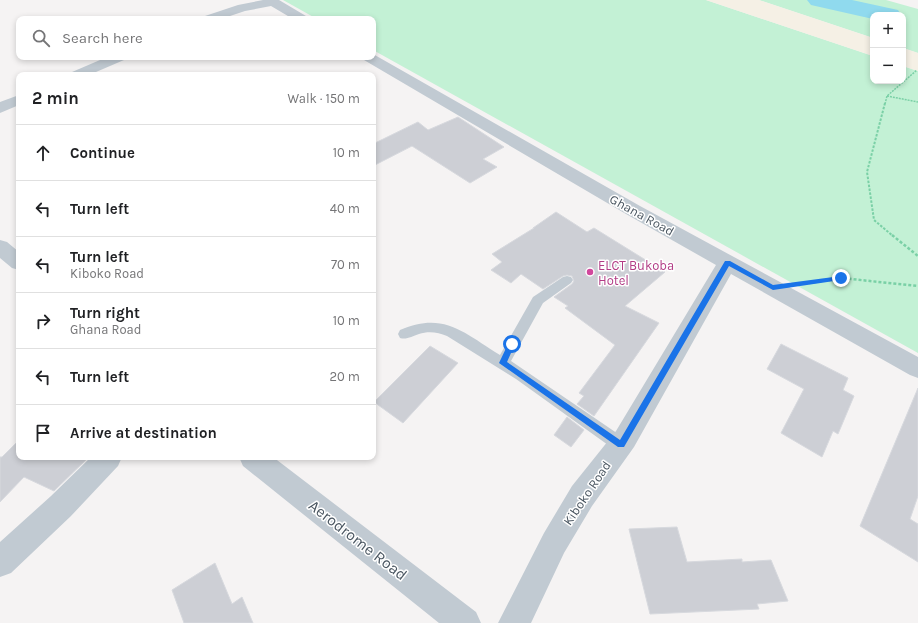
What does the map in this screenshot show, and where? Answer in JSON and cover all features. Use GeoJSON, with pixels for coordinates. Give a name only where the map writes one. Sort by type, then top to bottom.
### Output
{"type":"FeatureCollection","features":[{"type":"Feature","properties":{"kind":"street"},"geometry":{"type":"LineString","coordinates":[[218,16],[242,8],[272,1],[297,16]]}},
{"type":"Feature","properties":{"kind":"street"},"geometry":{"type":"LineString","coordinates":[[84,72],[112,60]]}},
{"type":"Feature","properties":{"kind":"street","name":"Ghana Road"},"geometry":{"type":"LineString","coordinates":[[374,60],[728,263],[918,368]]}},
{"type":"Feature","properties":{"kind":"street"},"geometry":{"type":"LineString","coordinates":[[0,108],[16,101]]}},
{"type":"Feature","properties":{"kind":"street"},"geometry":{"type":"LineString","coordinates":[[0,247],[16,260]]}},
{"type":"Feature","properties":{"kind":"street","name":"Kiboko Road"},"geometry":{"type":"LineString","coordinates":[[514,623],[554,543],[582,496],[621,445],[728,263]]}},
{"type":"Feature","properties":{"kind":"street"},"geometry":{"type":"LineString","coordinates":[[0,562],[61,506],[106,460]]}},
{"type":"Feature","properties":{"kind":"street","name":"Aerodrome Road"},"geometry":{"type":"LineString","coordinates":[[256,460],[465,623]]}},
{"type":"Feature","properties":{"kind":"lane"},"geometry":{"type":"LineString","coordinates":[[503,363],[512,344],[538,300],[567,280]]}},
{"type":"Feature","properties":{"kind":"lane"},"geometry":{"type":"LineString","coordinates":[[405,334],[418,328],[440,327],[452,332],[503,363],[621,445]]}},
{"type":"Feature","properties":{"kind":"path"},"geometry":{"type":"LineString","coordinates":[[917,70],[887,96],[867,172],[874,220],[918,256]]}},
{"type":"Feature","properties":{"kind":"path"},"geometry":{"type":"LineString","coordinates":[[887,96],[918,102]]}},
{"type":"Feature","properties":{"kind":"path"},"geometry":{"type":"LineString","coordinates":[[773,288],[841,278],[918,286]]}},
{"type":"Feature","properties":{"kind":"green space"},"geometry":{"type":"Polygon","coordinates":[[[283,0],[706,0],[870,55],[870,84],[906,84],[906,67],[918,71],[918,353],[376,52],[376,16],[312,16],[283,0]]]}},
{"type":"Feature","properties":{"kind":"green space"},"geometry":{"type":"Polygon","coordinates":[[[759,0],[886,0],[918,9],[918,53],[906,49],[906,12],[870,12],[870,37],[759,0]]]}},
{"type":"Feature","properties":{"kind":"sand"},"geometry":{"type":"Polygon","coordinates":[[[706,0],[759,0],[870,37],[870,55],[706,0]]]}},
{"type":"Feature","properties":{"kind":"sand"},"geometry":{"type":"Polygon","coordinates":[[[906,49],[918,53],[918,71],[906,67],[906,49]]]}},
{"type":"Feature","properties":{"kind":"building"},"geometry":{"type":"Polygon","coordinates":[[[458,117],[504,147],[483,159],[497,167],[470,183],[412,146],[376,164],[376,143],[418,122],[428,130],[458,117]]]}},
{"type":"Feature","properties":{"kind":"building"},"geometry":{"type":"Polygon","coordinates":[[[556,212],[587,232],[594,228],[665,272],[625,306],[659,323],[594,416],[577,404],[584,396],[579,393],[615,345],[565,308],[568,306],[554,297],[572,284],[574,281],[572,276],[563,276],[543,289],[521,274],[511,283],[491,270],[502,262],[492,254],[534,228],[556,212]]]}},
{"type":"Feature","properties":{"kind":"building"},"geometry":{"type":"Polygon","coordinates":[[[781,344],[848,378],[843,390],[854,396],[838,434],[833,431],[822,457],[781,433],[804,389],[767,369],[781,344]]]}},
{"type":"Feature","properties":{"kind":"building"},"geometry":{"type":"Polygon","coordinates":[[[430,346],[458,363],[403,423],[376,403],[376,400],[430,346]]]}},
{"type":"Feature","properties":{"kind":"building"},"geometry":{"type":"Polygon","coordinates":[[[918,388],[918,496],[910,519],[918,524],[918,562],[860,526],[918,388]]]}},
{"type":"Feature","properties":{"kind":"building"},"geometry":{"type":"Polygon","coordinates":[[[567,417],[584,430],[571,447],[554,435],[567,417]]]}},
{"type":"Feature","properties":{"kind":"building"},"geometry":{"type":"Polygon","coordinates":[[[16,443],[16,460],[86,460],[54,491],[24,477],[0,502],[0,457],[2,457],[16,443]]]}},
{"type":"Feature","properties":{"kind":"building"},"geometry":{"type":"Polygon","coordinates":[[[677,527],[687,562],[742,559],[742,562],[771,560],[788,601],[757,604],[759,609],[650,614],[629,529],[677,527]]]}},
{"type":"Feature","properties":{"kind":"building"},"geometry":{"type":"Polygon","coordinates":[[[215,563],[232,604],[242,597],[253,623],[184,623],[172,590],[215,563]]]}},
{"type":"Feature","properties":{"kind":"waterway"},"geometry":{"type":"LineString","coordinates":[[819,0],[875,12]]}},
{"type":"Feature","properties":{"kind":"place","name":"ELCT Bukoba Hotel"},"geometry":{"type":"Point","coordinates":[590,272]}},
{"type":"Feature","properties":{"kind":"route"},"geometry":{"type":"LineString","coordinates":[[512,344],[503,363],[621,445],[728,263],[773,288],[841,278]]}}]}
